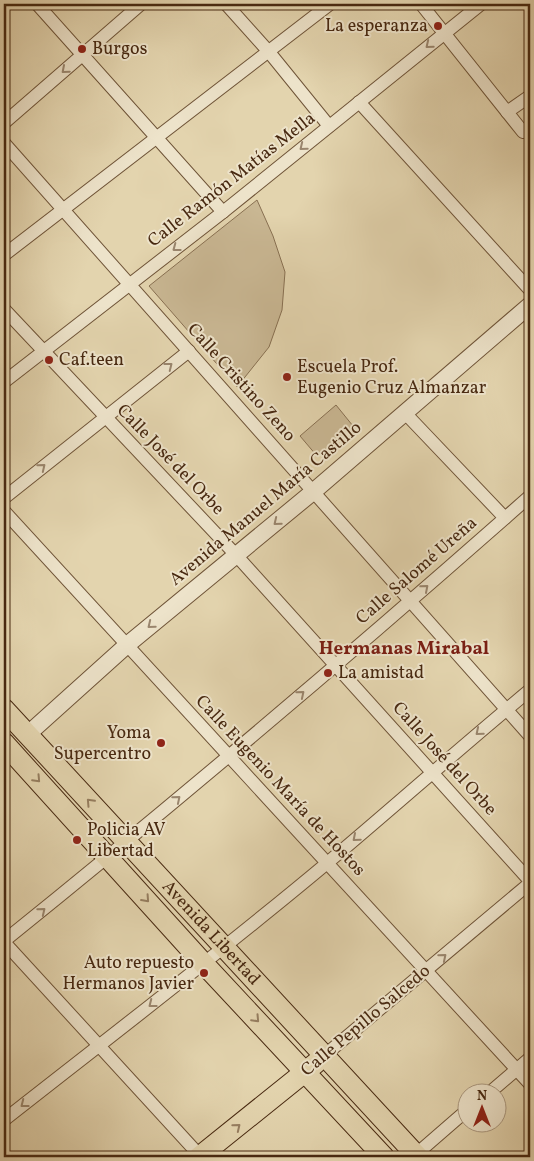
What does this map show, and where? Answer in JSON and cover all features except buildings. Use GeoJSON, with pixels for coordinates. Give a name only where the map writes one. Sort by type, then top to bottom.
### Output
{"type":"FeatureCollection","features":[{"type":"Feature","properties":{"kind":"main road","name":"Avenida Libertad"},"geometry":{"type":"LineString","coordinates":[[4,709],[416,1156]]}},
{"type":"Feature","properties":{"kind":"main road"},"geometry":{"type":"LineString","coordinates":[[6,750],[27,735]]}},
{"type":"Feature","properties":{"kind":"main road","name":"Avenida Libertad"},"geometry":{"type":"LineString","coordinates":[[6,750],[108,857],[204,964],[384,1157]]}},
{"type":"Feature","properties":{"kind":"main road","name":"Calle Pepillo Salcedo"},"geometry":{"type":"LineString","coordinates":[[200,1157],[325,1056]]}},
{"type":"Feature","properties":{"kind":"street"},"geometry":{"type":"LineString","coordinates":[[37,4],[223,212]]}},
{"type":"Feature","properties":{"kind":"street"},"geometry":{"type":"LineString","coordinates":[[4,123],[141,4]]}},
{"type":"Feature","properties":{"kind":"street"},"geometry":{"type":"LineString","coordinates":[[226,4],[269,52],[329,126]]}},
{"type":"Feature","properties":{"kind":"street"},"geometry":{"type":"LineString","coordinates":[[4,255],[330,4]]}},
{"type":"Feature","properties":{"kind":"street"},"geometry":{"type":"LineString","coordinates":[[421,4],[524,132]]}},
{"type":"Feature","properties":{"kind":"street","name":"Calle Ramón Matías Mella"},"geometry":{"type":"LineString","coordinates":[[4,382],[223,212],[481,4]]}},
{"type":"Feature","properties":{"kind":"street"},"geometry":{"type":"LineString","coordinates":[[507,112],[530,96]]}},
{"type":"Feature","properties":{"kind":"street"},"geometry":{"type":"LineString","coordinates":[[360,102],[530,290]]}},
{"type":"Feature","properties":{"kind":"street","name":"Calle Cristino Zeno"},"geometry":{"type":"LineString","coordinates":[[4,143],[314,491],[409,602],[530,736]]}},
{"type":"Feature","properties":{"kind":"street","name":"Avenida Manuel María Castillo"},"geometry":{"type":"LineString","coordinates":[[27,735],[127,645],[314,491],[530,305]]}},
{"type":"Feature","properties":{"kind":"street","name":"Calle José del Orbe"},"geometry":{"type":"LineString","coordinates":[[4,309],[42,352],[236,555],[530,882]]}},
{"type":"Feature","properties":{"kind":"street"},"geometry":{"type":"LineString","coordinates":[[4,498],[189,351]]}},
{"type":"Feature","properties":{"kind":"street"},"geometry":{"type":"LineString","coordinates":[[405,413],[505,518]]}},
{"type":"Feature","properties":{"kind":"street","name":"Calle Salomé Ureña"},"geometry":{"type":"LineString","coordinates":[[4,942],[127,842],[409,602],[530,496]]}},
{"type":"Feature","properties":{"kind":"street","name":"Calle Eugenio María de Hostos"},"geometry":{"type":"LineString","coordinates":[[4,512],[530,1084]]}},
{"type":"Feature","properties":{"kind":"street"},"geometry":{"type":"LineString","coordinates":[[4,1120],[204,964],[327,863],[530,690]]}},
{"type":"Feature","properties":{"kind":"street","name":"Calle Pepillo Salcedo"},"geometry":{"type":"LineString","coordinates":[[325,1056],[530,882]]}},
{"type":"Feature","properties":{"kind":"street"},"geometry":{"type":"LineString","coordinates":[[4,942],[200,1157]]}},
{"type":"Feature","properties":{"kind":"street"},"geometry":{"type":"LineString","coordinates":[[500,1084],[530,1058]]}},
{"type":"Feature","properties":{"kind":"street"},"geometry":{"type":"LineString","coordinates":[[416,1156],[456,1121]]}},
{"type":"Feature","properties":{"kind":"shaded area"},"geometry":{"type":"Polygon","coordinates":[[[257,200],[273,236],[285,272],[282,310],[269,347],[237,387],[149,286],[257,200]]]}},
{"type":"Feature","properties":{"kind":"shaded area"},"geometry":{"type":"Polygon","coordinates":[[[336,405],[353,426],[317,456],[300,436],[336,405]]]}},
{"type":"Feature","properties":{"kind":"place","name":"La esperanza"},"geometry":{"type":"Point","coordinates":[438,26]}},
{"type":"Feature","properties":{"kind":"place","name":"Burgos"},"geometry":{"type":"Point","coordinates":[82,49]}},
{"type":"Feature","properties":{"kind":"place","name":"Caf.teen"},"geometry":{"type":"Point","coordinates":[49,360]}},
{"type":"Feature","properties":{"kind":"place","name":"Escuela Prof. Eugenio Cruz Almanzar"},"geometry":{"type":"Point","coordinates":[287,377]}},
{"type":"Feature","properties":{"kind":"place","name":"La amistad"},"geometry":{"type":"Point","coordinates":[328,673]}},
{"type":"Feature","properties":{"kind":"place","name":"Yoma Supercentro"},"geometry":{"type":"Point","coordinates":[161,743]}},
{"type":"Feature","properties":{"kind":"place","name":"Policia AV Libertad"},"geometry":{"type":"Point","coordinates":[77,840]}},
{"type":"Feature","properties":{"kind":"place","name":"Auto repuesto Hermanos Javier"},"geometry":{"type":"Point","coordinates":[204,973]}},
{"type":"Feature","properties":{"kind":"district","name":"Hermanas Mirabal"},"geometry":{"type":"Point","coordinates":[404,649]}}]}
